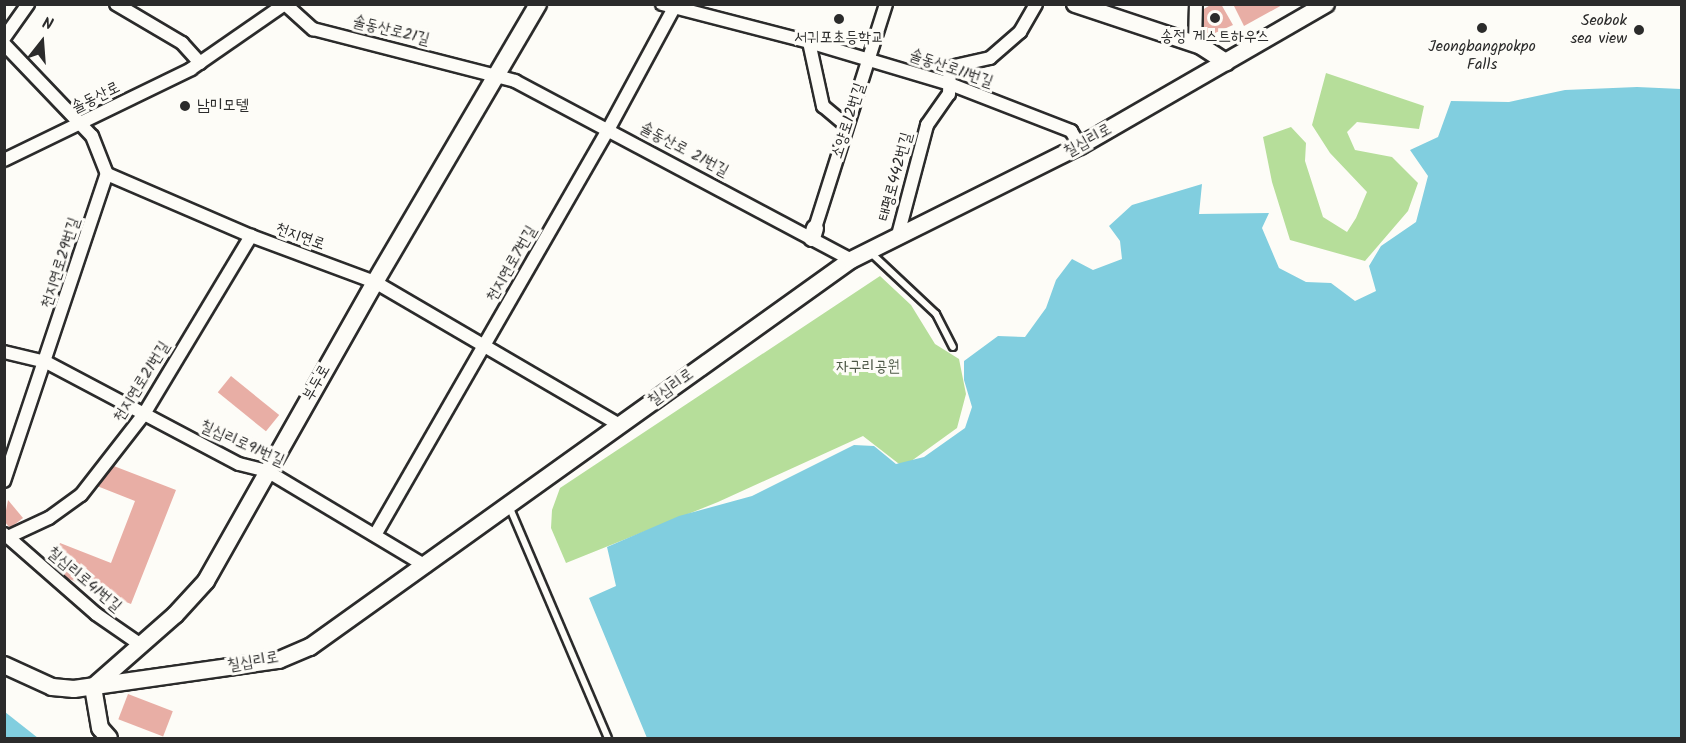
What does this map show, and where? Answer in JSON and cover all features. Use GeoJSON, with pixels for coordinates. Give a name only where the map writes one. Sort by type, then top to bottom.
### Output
{"type":"FeatureCollection","features":[{"type":"Feature","properties":{"kind":"street"},"geometry":{"type":"LineString","coordinates":[[4,38],[28,4]]}},
{"type":"Feature","properties":{"kind":"street"},"geometry":{"type":"LineString","coordinates":[[116,4],[182,43],[200,63]]}},
{"type":"Feature","properties":{"kind":"street","name":"부두로"},"geometry":{"type":"LineString","coordinates":[[93,687],[141,645],[206,581],[375,282],[538,4]]}},
{"type":"Feature","properties":{"kind":"street","name":"소양로12번길"},"geometry":{"type":"LineString","coordinates":[[813,233],[886,4]]}},
{"type":"Feature","properties":{"kind":"street","name":"태평로442번길"},"geometry":{"type":"LineString","coordinates":[[898,235],[927,125],[949,94],[950,67],[990,58],[1020,32],[1036,4]]}},
{"type":"Feature","properties":{"kind":"street"},"geometry":{"type":"LineString","coordinates":[[1075,4],[1195,44],[1226,62]]}},
{"type":"Feature","properties":{"kind":"street"},"geometry":{"type":"LineString","coordinates":[[1195,44],[1196,4]]}},
{"type":"Feature","properties":{"kind":"street","name":"칠십리로"},"geometry":{"type":"LineString","coordinates":[[4,664],[52,687],[93,687],[279,660],[310,647],[851,260],[1080,146],[1326,4]]}},
{"type":"Feature","properties":{"kind":"street","name":"솔동산로"},"geometry":{"type":"LineString","coordinates":[[4,160],[81,125],[200,63],[285,5]]}},
{"type":"Feature","properties":{"kind":"street","name":"솔동산로21길"},"geometry":{"type":"LineString","coordinates":[[285,5],[313,29],[497,75]]}},
{"type":"Feature","properties":{"kind":"street","name":"솔동산로11번길"},"geometry":{"type":"LineString","coordinates":[[668,6],[809,42],[950,84],[1071,132],[1080,146]]}},
{"type":"Feature","properties":{"kind":"street","name":"천지연로7번길"},"geometry":{"type":"LineString","coordinates":[[375,535],[609,128],[668,6]]}},
{"type":"Feature","properties":{"kind":"street"},"geometry":{"type":"LineString","coordinates":[[809,42],[823,106],[847,126]]}},
{"type":"Feature","properties":{"kind":"street"},"geometry":{"type":"LineString","coordinates":[[4,44],[92,136],[107,174]]}},
{"type":"Feature","properties":{"kind":"street","name":"솔동산로 21번길"},"geometry":{"type":"LineString","coordinates":[[497,75],[609,128],[813,233],[851,260]]}},
{"type":"Feature","properties":{"kind":"street","name":"천지연로"},"geometry":{"type":"LineString","coordinates":[[107,174],[251,236],[375,282],[620,425]]}},
{"type":"Feature","properties":{"kind":"street","name":"천지연로29번길"},"geometry":{"type":"LineString","coordinates":[[4,481],[46,362],[107,174]]}},
{"type":"Feature","properties":{"kind":"street","name":"천지연로21번길"},"geometry":{"type":"LineString","coordinates":[[6,536],[49,518],[81,495],[144,414],[251,236]]}},
{"type":"Feature","properties":{"kind":"street","name":"칠십리로91번길"},"geometry":{"type":"LineString","coordinates":[[4,352],[46,362],[239,464],[267,471],[426,566]]}},
{"type":"Feature","properties":{"kind":"street","name":"칠십리로41번길"},"geometry":{"type":"LineString","coordinates":[[6,536],[96,614],[141,645]]}},
{"type":"Feature","properties":{"kind":"street"},"geometry":{"type":"LineString","coordinates":[[93,687],[100,728],[110,738]]}},
{"type":"Feature","properties":{"kind":"lane"},"geometry":{"type":"LineString","coordinates":[[869,250],[936,314],[953,347]]}},
{"type":"Feature","properties":{"kind":"lane"},"geometry":{"type":"LineString","coordinates":[[509,506],[608,738]]}},
{"type":"Feature","properties":{"kind":"green space"},"geometry":{"type":"Polygon","coordinates":[[[1326,73],[1424,106],[1419,129],[1357,122],[1347,132],[1355,150],[1392,157],[1418,183],[1408,211],[1365,261],[1290,240],[1272,182],[1263,137],[1291,127],[1306,143],[1305,161],[1323,217],[1347,232],[1356,218],[1367,192],[1330,153],[1312,125],[1326,73]]]}},
{"type":"Feature","properties":{"kind":"green space","name":"자구리공원"},"geometry":{"type":"Polygon","coordinates":[[[880,276],[911,305],[935,344],[959,359],[966,394],[957,428],[903,467],[863,436],[718,502],[566,563],[551,528],[552,510],[560,488],[880,276]]]}},
{"type":"Feature","properties":{"kind":"water"},"geometry":{"type":"Polygon","coordinates":[[[1637,87],[1681,89],[1681,738],[647,738],[589,598],[616,586],[607,547],[679,516],[752,496],[854,445],[874,446],[896,464],[924,457],[965,428],[972,407],[964,380],[964,361],[998,336],[1025,337],[1046,308],[1056,280],[1072,259],[1093,270],[1122,259],[1120,241],[1109,226],[1132,205],[1202,184],[1199,214],[1269,213],[1262,228],[1279,268],[1306,282],[1331,283],[1355,301],[1376,291],[1369,266],[1381,246],[1416,222],[1428,176],[1410,150],[1438,137],[1451,101],[1509,102],[1565,90],[1637,87]]]}},
{"type":"Feature","properties":{"kind":"water"},"geometry":{"type":"Polygon","coordinates":[[[5,712],[38,738],[5,738],[5,712]]]}},
{"type":"Feature","properties":{"kind":"building","name":"송정 게스트하우스"},"geometry":{"type":"Polygon","coordinates":[[[1212,4],[1221,4],[1233,25],[1206,37],[1200,33],[1204,25],[1199,12],[1212,4]]]}},
{"type":"Feature","properties":{"kind":"building"},"geometry":{"type":"Polygon","coordinates":[[[1233,4],[1284,4],[1244,26],[1233,4]]]}},
{"type":"Feature","properties":{"kind":"building"},"geometry":{"type":"Polygon","coordinates":[[[231,376],[279,415],[266,431],[218,392],[231,376]]]}},
{"type":"Feature","properties":{"kind":"building"},"geometry":{"type":"Polygon","coordinates":[[[106,463],[176,490],[131,604],[49,571],[60,543],[111,563],[135,501],[97,486],[106,463]]]}},
{"type":"Feature","properties":{"kind":"building"},"geometry":{"type":"Polygon","coordinates":[[[8,500],[23,518],[10,528],[4,521],[8,500]]]}},
{"type":"Feature","properties":{"kind":"building"},"geometry":{"type":"Polygon","coordinates":[[[128,694],[173,711],[163,736],[118,719],[128,694]]]}},
{"type":"Feature","properties":{"kind":"place","name":"송정 게스트하우스"},"geometry":{"type":"Point","coordinates":[1215,18]}},
{"type":"Feature","properties":{"kind":"place","name":"서귀포초등학교"},"geometry":{"type":"Point","coordinates":[839,19]}},
{"type":"Feature","properties":{"kind":"place","name":"Jeongbangpokpo Falls"},"geometry":{"type":"Point","coordinates":[1482,28]}},
{"type":"Feature","properties":{"kind":"place","name":"Seobok sea view"},"geometry":{"type":"Point","coordinates":[1639,30]}},
{"type":"Feature","properties":{"kind":"place","name":"남미모텔"},"geometry":{"type":"Point","coordinates":[185,106]}}]}
